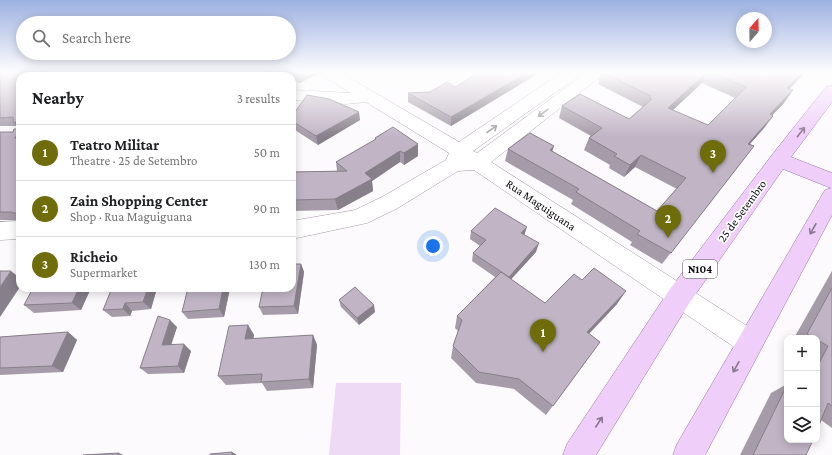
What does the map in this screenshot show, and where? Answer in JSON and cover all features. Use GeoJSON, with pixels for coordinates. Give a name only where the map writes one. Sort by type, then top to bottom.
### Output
{"type":"FeatureCollection","features":[{"type":"Feature","properties":{"kind":"main road","name":"25 de Setembro"},"geometry":{"type":"LineString","coordinates":[[578,455],[679,297],[779,160],[830,94]]}},
{"type":"Feature","properties":{"kind":"main road"},"geometry":{"type":"LineString","coordinates":[[779,160],[832,181]]}},
{"type":"Feature","properties":{"kind":"main road"},"geometry":{"type":"LineString","coordinates":[[688,455],[749,342],[832,195]]}},
{"type":"Feature","properties":{"kind":"street","name":"Rua Maguiguana"},"geometry":{"type":"LineString","coordinates":[[365,94],[749,342]]}},
{"type":"Feature","properties":{"kind":"street"},"geometry":{"type":"LineString","coordinates":[[464,159],[546,94]]}},
{"type":"Feature","properties":{"kind":"street"},"geometry":{"type":"LineString","coordinates":[[296,229],[359,217],[389,203],[464,159],[564,94]]}},
{"type":"Feature","properties":{"kind":"street"},"geometry":{"type":"LineString","coordinates":[[296,95],[346,99],[370,97]]}},
{"type":"Feature","properties":{"kind":"shaded area"},"geometry":{"type":"Polygon","coordinates":[[[336,383],[401,383],[400,455],[329,455],[336,383]]]}},
{"type":"Feature","properties":{"kind":"building"},"geometry":{"type":"Polygon","coordinates":[[[0,94],[16,94],[16,121],[14,123],[13,117],[0,118],[0,94]]]}},
{"type":"Feature","properties":{"kind":"building"},"geometry":{"type":"Polygon","coordinates":[[[410,94],[490,94],[451,117],[410,94]]]}},
{"type":"Feature","properties":{"kind":"building"},"geometry":{"type":"Polygon","coordinates":[[[580,94],[629,119],[652,99],[649,98],[651,96],[647,94],[683,94],[668,108],[708,125],[739,94],[789,94],[770,114],[773,116],[748,144],[754,146],[671,253],[637,234],[640,231],[576,192],[579,189],[508,149],[530,133],[554,146],[550,150],[657,211],[686,178],[641,155],[630,165],[614,156],[617,154],[589,138],[602,128],[562,106],[580,94]]]}},
{"type":"Feature","properties":{"kind":"building"},"geometry":{"type":"Polygon","coordinates":[[[307,95],[329,99],[359,112],[316,136],[296,124],[296,110],[307,95]]]}},
{"type":"Feature","properties":{"kind":"building"},"geometry":{"type":"Polygon","coordinates":[[[393,127],[418,144],[404,153],[400,151],[365,173],[372,179],[335,199],[296,200],[296,172],[347,171],[336,162],[376,139],[375,138],[393,127]]]}},
{"type":"Feature","properties":{"kind":"building"},"geometry":{"type":"Polygon","coordinates":[[[14,129],[16,129],[16,213],[0,212],[0,132],[13,132],[14,129]]]}},
{"type":"Feature","properties":{"kind":"building"},"geometry":{"type":"Polygon","coordinates":[[[495,208],[527,227],[521,233],[539,243],[509,277],[473,253],[486,240],[471,231],[495,208]]]}},
{"type":"Feature","properties":{"kind":"building"},"geometry":{"type":"Polygon","coordinates":[[[296,264],[301,264],[294,306],[259,307],[262,292],[296,292],[296,264]]]}},
{"type":"Feature","properties":{"kind":"building"},"geometry":{"type":"Polygon","coordinates":[[[594,268],[626,291],[587,332],[600,342],[553,406],[519,379],[479,372],[453,346],[462,320],[457,316],[501,272],[545,303],[574,274],[582,280],[594,268]]]}},
{"type":"Feature","properties":{"kind":"building"},"geometry":{"type":"Polygon","coordinates":[[[0,271],[11,271],[0,287],[0,271]]]}},
{"type":"Feature","properties":{"kind":"building"},"geometry":{"type":"Polygon","coordinates":[[[355,287],[374,305],[357,318],[339,300],[355,287]]]}},
{"type":"Feature","properties":{"kind":"building"},"geometry":{"type":"Polygon","coordinates":[[[832,288],[832,406],[828,403],[820,423],[820,361],[828,346],[820,342],[820,335],[807,334],[832,288]]]}},
{"type":"Feature","properties":{"kind":"building"},"geometry":{"type":"Polygon","coordinates":[[[31,292],[77,292],[72,303],[24,305],[31,292]]]}},
{"type":"Feature","properties":{"kind":"building"},"geometry":{"type":"Polygon","coordinates":[[[110,292],[147,292],[143,302],[125,303],[123,309],[103,310],[110,292]]]}},
{"type":"Feature","properties":{"kind":"building"},"geometry":{"type":"Polygon","coordinates":[[[187,292],[222,292],[219,309],[182,312],[187,292]]]}},
{"type":"Feature","properties":{"kind":"building"},"geometry":{"type":"Polygon","coordinates":[[[158,316],[170,320],[162,345],[184,344],[178,366],[140,368],[158,316]]]}},
{"type":"Feature","properties":{"kind":"building"},"geometry":{"type":"Polygon","coordinates":[[[248,325],[245,339],[313,335],[309,379],[261,382],[262,374],[218,376],[229,326],[248,325]]]}},
{"type":"Feature","properties":{"kind":"building"},"geometry":{"type":"Polygon","coordinates":[[[68,332],[52,366],[0,368],[0,337],[68,332]]]}},
{"type":"Feature","properties":{"kind":"building"},"geometry":{"type":"Polygon","coordinates":[[[784,391],[784,443],[812,443],[806,455],[753,455],[784,391]]]}},
{"type":"Feature","properties":{"kind":"building"},"geometry":{"type":"Polygon","coordinates":[[[232,452],[232,455],[210,455],[210,454],[232,452]]]}},
{"type":"Feature","properties":{"kind":"building"},"geometry":{"type":"Polygon","coordinates":[[[119,453],[118,455],[83,455],[119,453]]]}},
{"type":"Feature","properties":{"kind":"place","name":"Richeio"},"geometry":{"type":"Point","coordinates":[713,173]}},
{"type":"Feature","properties":{"kind":"place","name":"Zain Shopping Center"},"geometry":{"type":"Point","coordinates":[668,238]}},
{"type":"Feature","properties":{"kind":"place","name":"Teatro Militar"},"geometry":{"type":"Point","coordinates":[543,352]}}]}
